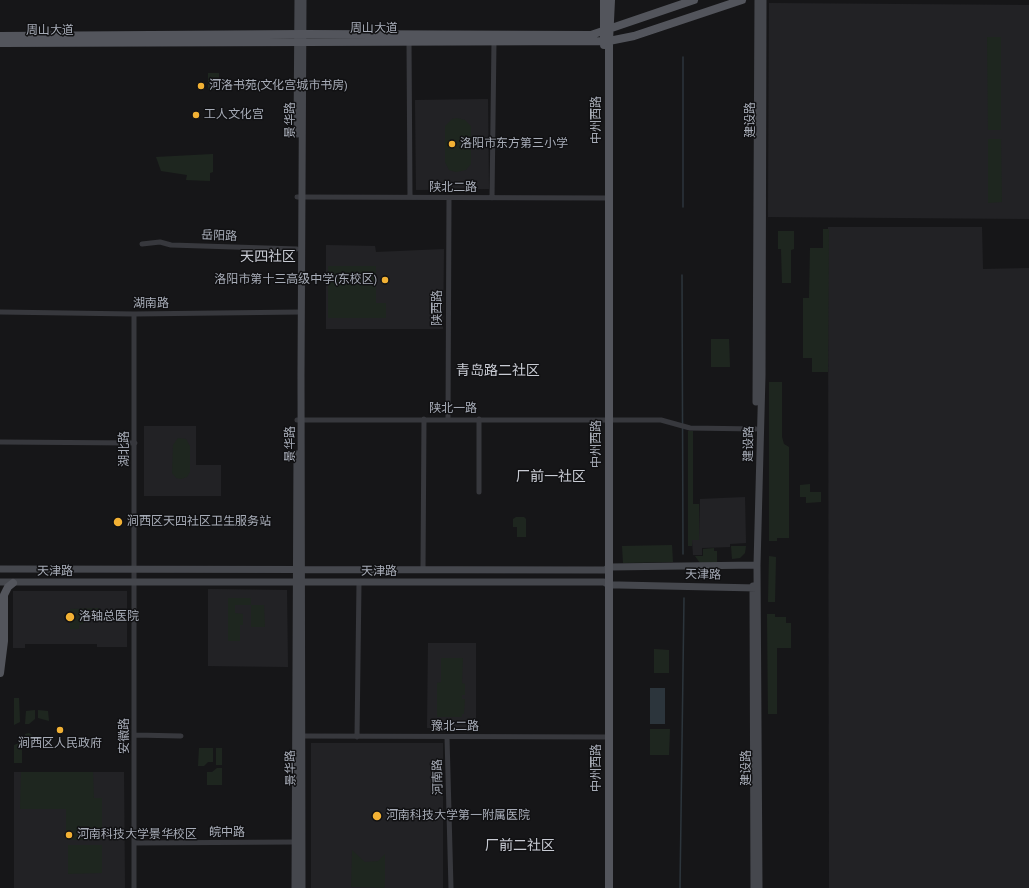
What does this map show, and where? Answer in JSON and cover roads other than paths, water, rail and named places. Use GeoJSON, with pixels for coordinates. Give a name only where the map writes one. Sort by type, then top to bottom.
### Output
{"type":"FeatureCollection","features":[{"type":"Feature","properties":{"kind":"main road","name":"景华路"},"geometry":{"type":"LineString","coordinates":[[298,0],[300,37],[299,569],[302,736],[302,888]]}},
{"type":"Feature","properties":{"kind":"main road","name":"景华路"},"geometry":{"type":"LineString","coordinates":[[300,37],[303,0]]}},
{"type":"Feature","properties":{"kind":"main road","name":"中州西路"},"geometry":{"type":"LineString","coordinates":[[604,0],[607,28]]}},
{"type":"Feature","properties":{"kind":"main road","name":"中州西路"},"geometry":{"type":"LineString","coordinates":[[604,888],[607,583],[606,41],[611,0]]}},
{"type":"Feature","properties":{"kind":"main road","name":"周山大道"},"geometry":{"type":"LineString","coordinates":[[0,36],[300,37],[592,35],[607,28],[656,14],[694,0]]}},
{"type":"Feature","properties":{"kind":"main road","name":"周山大道"},"geometry":{"type":"LineString","coordinates":[[0,43],[300,37],[409,41],[606,41],[634,36],[742,0]]}},
{"type":"Feature","properties":{"kind":"main road","name":"建设路"},"geometry":{"type":"LineString","coordinates":[[754,888],[758,0]]}},
{"type":"Feature","properties":{"kind":"main road","name":"建设路"},"geometry":{"type":"LineString","coordinates":[[755,565],[762,368],[763,0]]}},
{"type":"Feature","properties":{"kind":"main road","name":"景华路"},"geometry":{"type":"LineString","coordinates":[[299,197],[297,249],[299,312]]}},
{"type":"Feature","properties":{"kind":"main road","name":"天津路"},"geometry":{"type":"LineString","coordinates":[[0,569],[607,569],[755,565]]}},
{"type":"Feature","properties":{"kind":"main road","name":"天津路"},"geometry":{"type":"LineString","coordinates":[[0,582],[607,583],[755,588]]}},
{"type":"Feature","properties":{"kind":"main road"},"geometry":{"type":"LineString","coordinates":[[0,673],[4,641],[4,595],[8,587],[13,583]]}},
{"type":"Feature","properties":{"kind":"main road","name":"景华路"},"geometry":{"type":"LineString","coordinates":[[295,888],[300,583]]}},
{"type":"Feature","properties":{"kind":"main road","name":"建设路"},"geometry":{"type":"LineString","coordinates":[[755,588],[759,888]]}},
{"type":"Feature","properties":{"kind":"main road","name":"中州西路"},"geometry":{"type":"LineString","coordinates":[[606,737],[609,888]]}},
{"type":"Feature","properties":{"kind":"street"},"geometry":{"type":"LineString","coordinates":[[409,41],[410,197]]}},
{"type":"Feature","properties":{"kind":"street"},"geometry":{"type":"LineString","coordinates":[[492,198],[494,41]]}},
{"type":"Feature","properties":{"kind":"street","name":"陕北二路"},"geometry":{"type":"LineString","coordinates":[[299,197],[606,198]]}},
{"type":"Feature","properties":{"kind":"street","name":"陕西路"},"geometry":{"type":"LineString","coordinates":[[448,419],[449,198]]}},
{"type":"Feature","properties":{"kind":"street","name":"岳阳路"},"geometry":{"type":"LineString","coordinates":[[142,244],[160,242],[171,245],[297,249]]}},
{"type":"Feature","properties":{"kind":"street","name":"湖南路"},"geometry":{"type":"LineString","coordinates":[[0,312],[134,314],[299,312]]}},
{"type":"Feature","properties":{"kind":"street","name":"湖北路"},"geometry":{"type":"LineString","coordinates":[[134,314],[134,583]]}},
{"type":"Feature","properties":{"kind":"street"},"geometry":{"type":"LineString","coordinates":[[423,569],[424,419]]}},
{"type":"Feature","properties":{"kind":"street"},"geometry":{"type":"LineString","coordinates":[[479,419],[479,492]]}},
{"type":"Feature","properties":{"kind":"street","name":"陕北一路"},"geometry":{"type":"LineString","coordinates":[[299,420],[607,419],[661,420],[690,428],[756,428]]}},
{"type":"Feature","properties":{"kind":"street"},"geometry":{"type":"LineString","coordinates":[[0,442],[135,443]]}},
{"type":"Feature","properties":{"kind":"street","name":"安徽路"},"geometry":{"type":"LineString","coordinates":[[134,583],[134,888]]}},
{"type":"Feature","properties":{"kind":"street"},"geometry":{"type":"LineString","coordinates":[[356,737],[358,583]]}},
{"type":"Feature","properties":{"kind":"street"},"geometry":{"type":"LineString","coordinates":[[135,736],[181,736]]}},
{"type":"Feature","properties":{"kind":"street","name":"豫北二路"},"geometry":{"type":"LineString","coordinates":[[302,736],[606,737]]}},
{"type":"Feature","properties":{"kind":"street","name":"河南路"},"geometry":{"type":"LineString","coordinates":[[447,737],[451,888]]}},
{"type":"Feature","properties":{"kind":"street","name":"皖中路"},"geometry":{"type":"LineString","coordinates":[[134,842],[295,842]]}},
{"type":"Feature","properties":{"kind":"waterway"},"geometry":{"type":"LineString","coordinates":[[683,57],[683,207]]}},
{"type":"Feature","properties":{"kind":"waterway"},"geometry":{"type":"LineString","coordinates":[[682,275],[683,554]]}},
{"type":"Feature","properties":{"kind":"waterway"},"geometry":{"type":"LineString","coordinates":[[680,888],[684,598]]}},
{"type":"Feature","properties":{"kind":"place","name":"河洛书苑(文化宫城市书房)"},"geometry":{"type":"Point","coordinates":[201,86]}},
{"type":"Feature","properties":{"kind":"place","name":"工人文化宫"},"geometry":{"type":"Point","coordinates":[196,115]}},
{"type":"Feature","properties":{"kind":"place","name":"洛阳市东方第三小学"},"geometry":{"type":"Point","coordinates":[452,144]}},
{"type":"Feature","properties":{"kind":"place","name":"洛阳市第十三高级中学(东校区)"},"geometry":{"type":"Point","coordinates":[385,280]}},
{"type":"Feature","properties":{"kind":"place","name":"涧西区天四社区卫生服务站"},"geometry":{"type":"Point","coordinates":[118,522]}},
{"type":"Feature","properties":{"kind":"place","name":"洛轴总医院"},"geometry":{"type":"Point","coordinates":[70,617]}},
{"type":"Feature","properties":{"kind":"place","name":"涧西区人民政府"},"geometry":{"type":"Point","coordinates":[60,730]}},
{"type":"Feature","properties":{"kind":"place","name":"河南科技大学第一附属医院"},"geometry":{"type":"Point","coordinates":[377,816]}},
{"type":"Feature","properties":{"kind":"place","name":"河南科技大学景华校区"},"geometry":{"type":"Point","coordinates":[69,835]}},
{"type":"Feature","properties":{"kind":"district","name":"天四社区"},"geometry":{"type":"Point","coordinates":[268,257]}},
{"type":"Feature","properties":{"kind":"district","name":"青岛路二社区"},"geometry":{"type":"Point","coordinates":[498,371]}},
{"type":"Feature","properties":{"kind":"district","name":"厂前一社区"},"geometry":{"type":"Point","coordinates":[551,477]}},
{"type":"Feature","properties":{"kind":"district","name":"厂前二社区"},"geometry":{"type":"Point","coordinates":[520,846]}}]}
